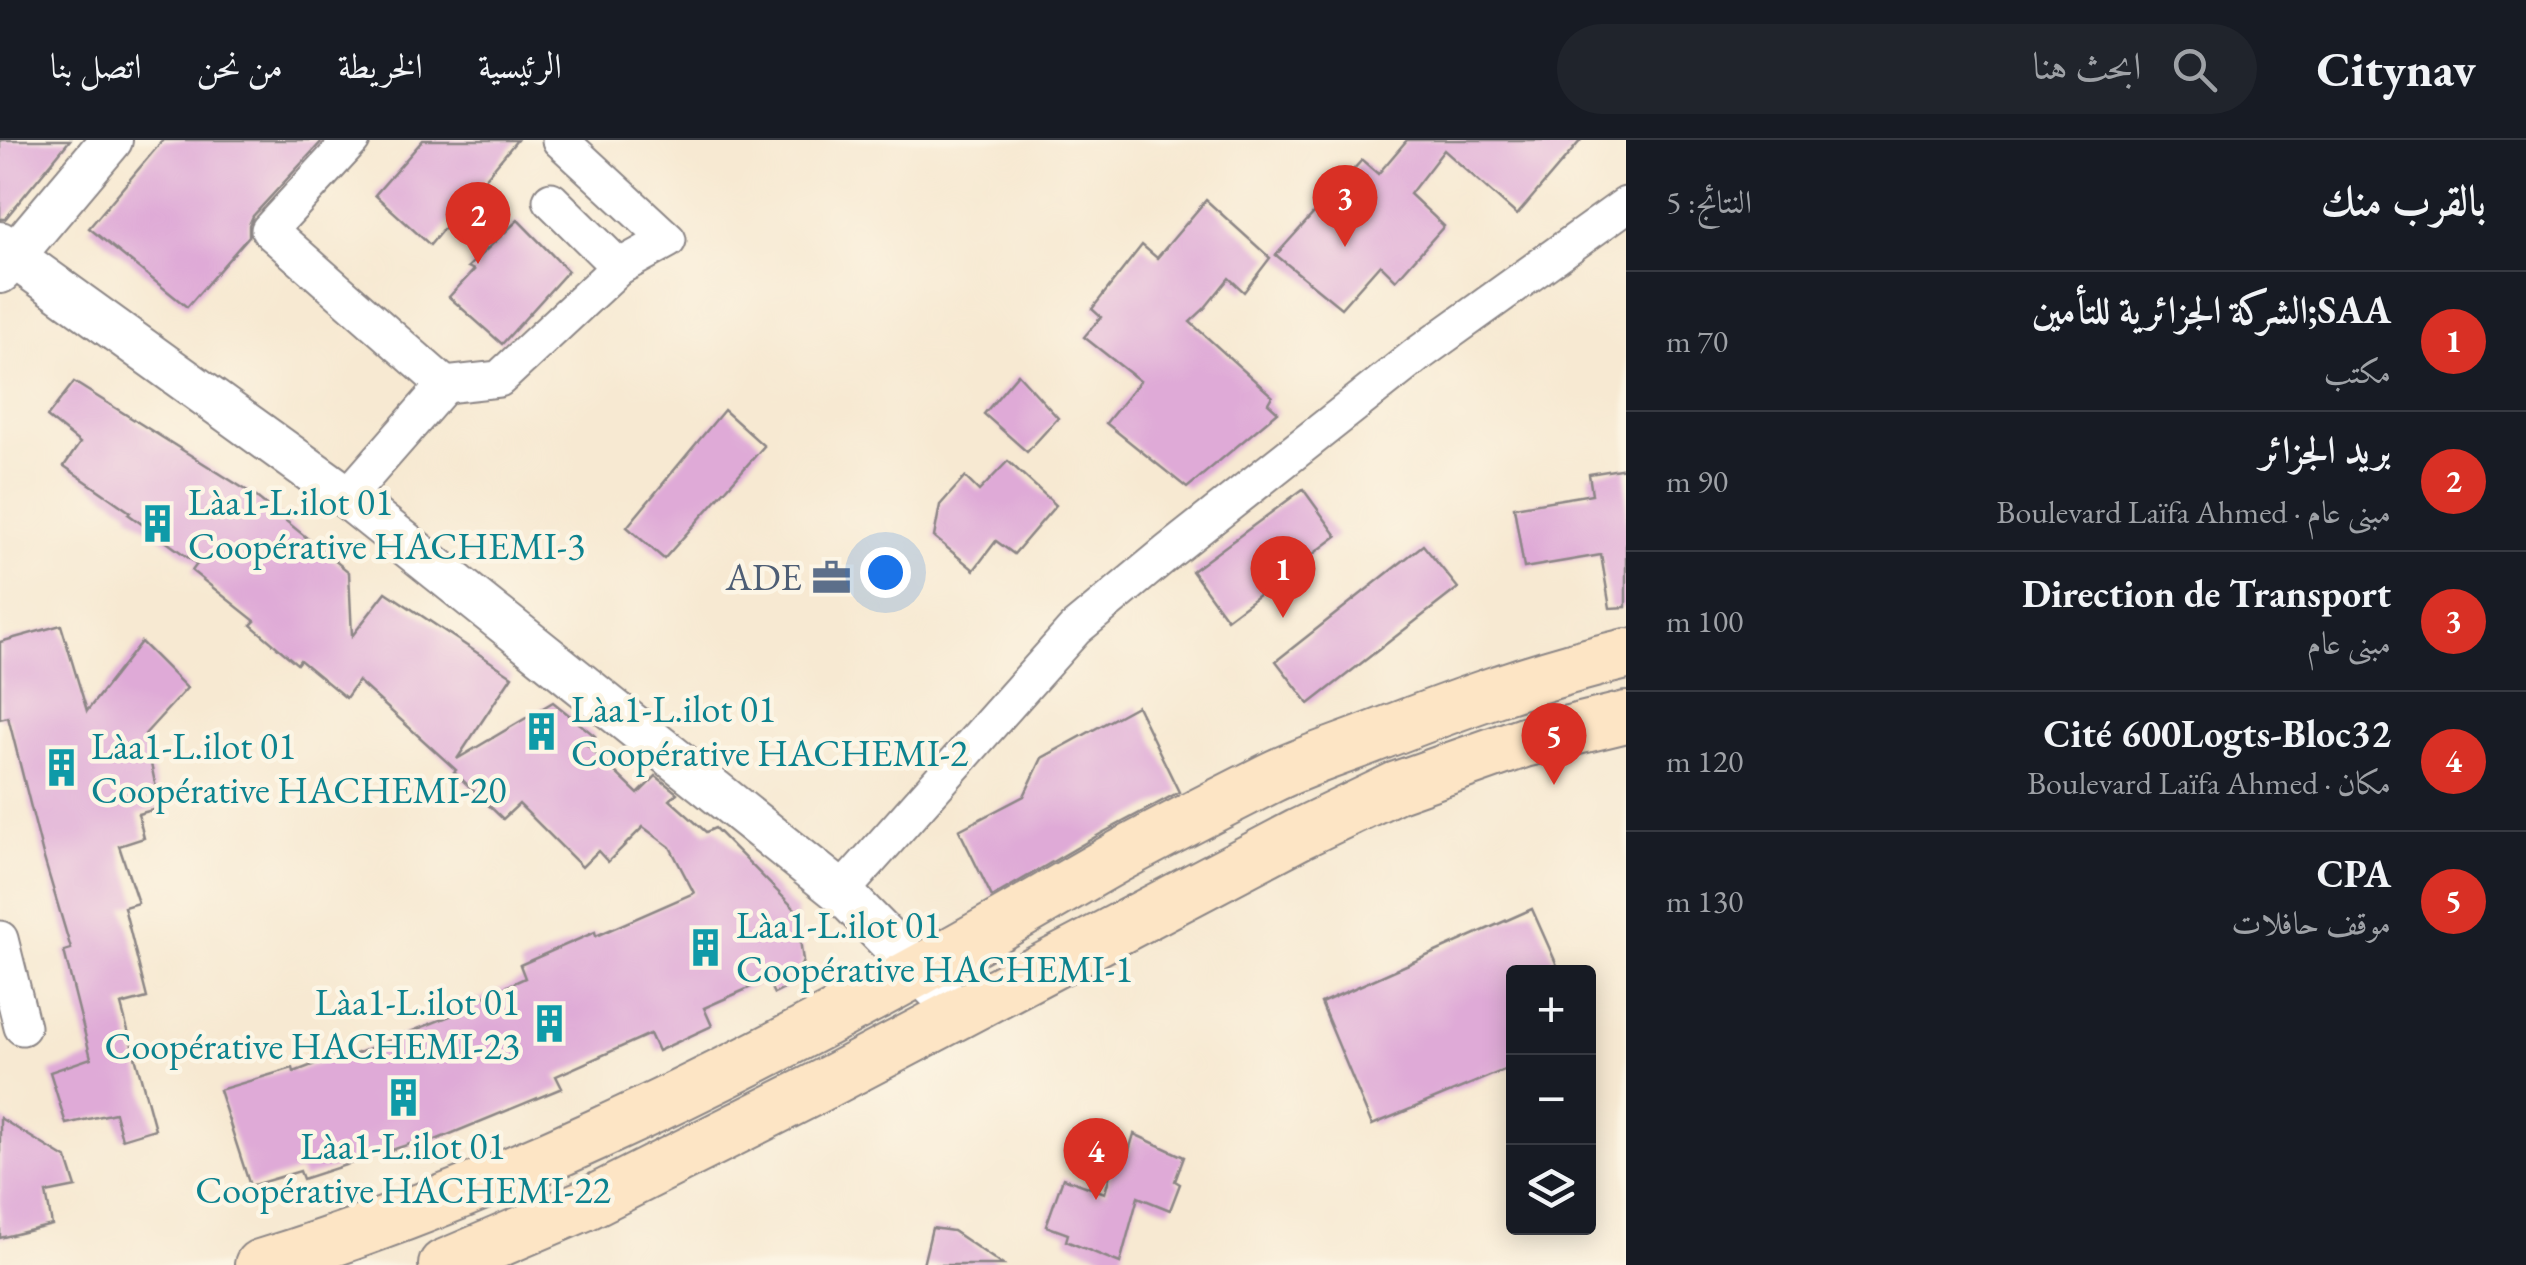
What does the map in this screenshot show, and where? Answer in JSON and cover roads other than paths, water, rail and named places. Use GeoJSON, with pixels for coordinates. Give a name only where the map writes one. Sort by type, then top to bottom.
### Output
{"type":"FeatureCollection","features":[{"type":"Feature","properties":{"kind":"main road"},"geometry":{"type":"LineString","coordinates":[[260,1265],[323,1246],[443,1199],[690,1091],[920,970],[1121,855],[1275,776],[1453,706],[1570,667],[1626,654]]}},
{"type":"Feature","properties":{"kind":"main road"},"geometry":{"type":"LineString","coordinates":[[444,1265],[586,1205],[1299,834],[1397,787],[1524,742],[1626,717]]}},
{"type":"Feature","properties":{"kind":"street"},"geometry":{"type":"LineString","coordinates":[[110,140],[4,257],[347,498],[841,892],[960,1013]]}},
{"type":"Feature","properties":{"kind":"street"},"geometry":{"type":"LineString","coordinates":[[352,140],[269,230],[445,384]]}},
{"type":"Feature","properties":{"kind":"street"},"geometry":{"type":"LineString","coordinates":[[347,498],[445,384],[499,380],[619,268],[668,240],[560,140]]}},
{"type":"Feature","properties":{"kind":"street"},"geometry":{"type":"LineString","coordinates":[[551,200],[619,268]]}},
{"type":"Feature","properties":{"kind":"street"},"geometry":{"type":"LineString","coordinates":[[841,892],[1075,630],[1417,356],[1626,205]]}},
{"type":"Feature","properties":{"kind":"street"},"geometry":{"type":"LineString","coordinates":[[0,939],[22,1027]]}},
{"type":"Feature","properties":{"kind":"place","name":"Direction de Transport"},"geometry":{"type":"Point","coordinates":[1345,247]}},
{"type":"Feature","properties":{"kind":"place","name":"بريد الجزائر"},"geometry":{"type":"Point","coordinates":[478,264]}},
{"type":"Feature","properties":{"kind":"place","name":"Làa1-L.ilot 01 Coopérative HACHEMI-3"},"geometry":{"type":"Point","coordinates":[158,524]}},
{"type":"Feature","properties":{"kind":"place","name":"ADE"},"geometry":{"type":"Point","coordinates":[832,577]}},
{"type":"Feature","properties":{"kind":"place","name":"SAA;الشركة الجزائرية للتأمين"},"geometry":{"type":"Point","coordinates":[1283,618]}},
{"type":"Feature","properties":{"kind":"place","name":"Làa1-L.ilot 01 Coopérative HACHEMI-2"},"geometry":{"type":"Point","coordinates":[541,731]}},
{"type":"Feature","properties":{"kind":"place","name":"Làa1-L.ilot 01 Coopérative HACHEMI-20"},"geometry":{"type":"Point","coordinates":[61,768]}},
{"type":"Feature","properties":{"kind":"place","name":"CPA"},"geometry":{"type":"Point","coordinates":[1554,785]}},
{"type":"Feature","properties":{"kind":"place","name":"Làa1-L.ilot 01 Coopérative HACHEMI-1"},"geometry":{"type":"Point","coordinates":[706,947]}},
{"type":"Feature","properties":{"kind":"place","name":"Làa1-L.ilot 01 Coopérative HACHEMI-23"},"geometry":{"type":"Point","coordinates":[550,1024]}},
{"type":"Feature","properties":{"kind":"place","name":"Làa1-L.ilot 01 Coopérative HACHEMI-22"},"geometry":{"type":"Point","coordinates":[403,1097]}},
{"type":"Feature","properties":{"kind":"place","name":"Cité 600Logts-Bloc32"},"geometry":{"type":"Point","coordinates":[1096,1200]}}]}
